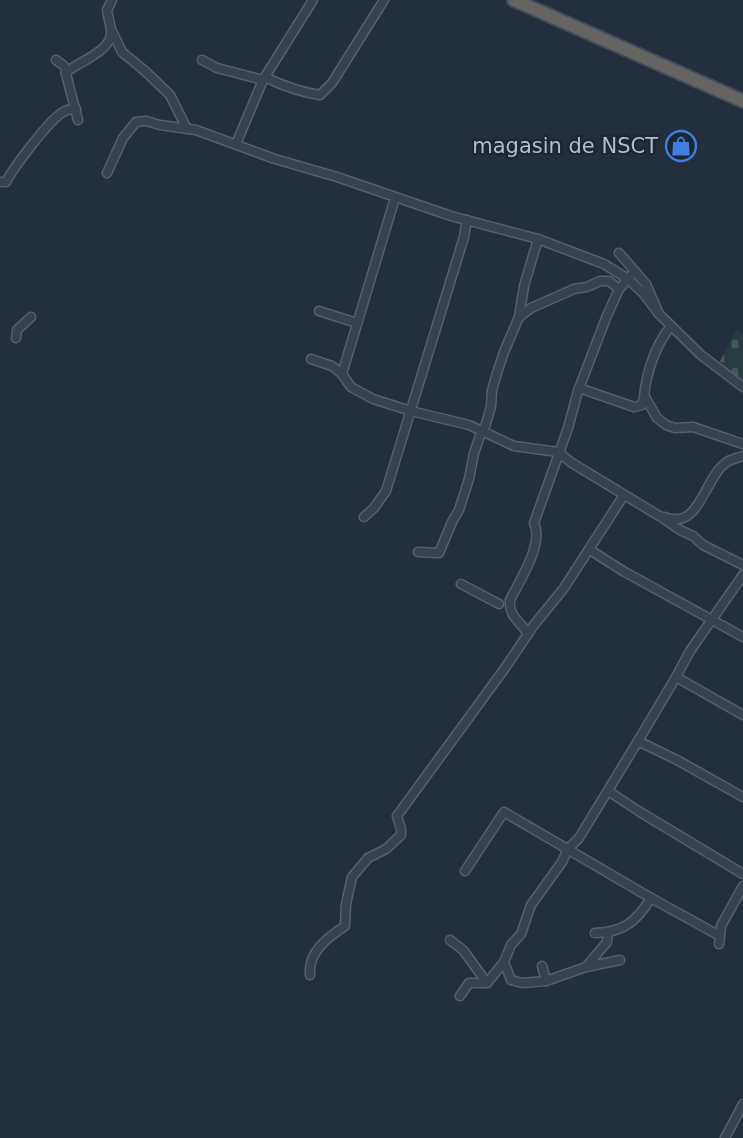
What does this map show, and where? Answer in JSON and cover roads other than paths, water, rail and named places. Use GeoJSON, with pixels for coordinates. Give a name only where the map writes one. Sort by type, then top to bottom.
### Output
{"type":"FeatureCollection","features":[{"type":"Feature","properties":{"kind":"highway"},"geometry":{"type":"LineString","coordinates":[[514,0],[743,101]]}},
{"type":"Feature","properties":{"kind":"street"},"geometry":{"type":"LineString","coordinates":[[112,0],[107,10],[122,52],[170,95],[187,129]]}},
{"type":"Feature","properties":{"kind":"street"},"geometry":{"type":"LineString","coordinates":[[236,144],[264,78],[313,0]]}},
{"type":"Feature","properties":{"kind":"street"},"geometry":{"type":"LineString","coordinates":[[202,60],[217,68],[264,78],[285,87],[320,95],[332,83],[384,0]]}},
{"type":"Feature","properties":{"kind":"street"},"geometry":{"type":"LineString","coordinates":[[66,74],[77,64],[102,50],[112,30]]}},
{"type":"Feature","properties":{"kind":"street"},"geometry":{"type":"LineString","coordinates":[[77,64],[60,62],[66,74],[78,120]]}},
{"type":"Feature","properties":{"kind":"street"},"geometry":{"type":"LineString","coordinates":[[0,182],[6,182],[51,122],[65,111],[76,109]]}},
{"type":"Feature","properties":{"kind":"street"},"geometry":{"type":"LineString","coordinates":[[107,173],[123,138],[136,122],[146,121],[196,130],[396,198],[538,239],[604,264],[628,279],[701,355],[743,387]]}},
{"type":"Feature","properties":{"kind":"street"},"geometry":{"type":"LineString","coordinates":[[342,374],[396,198]]}},
{"type":"Feature","properties":{"kind":"street"},"geometry":{"type":"LineString","coordinates":[[364,517],[386,491],[467,220]]}},
{"type":"Feature","properties":{"kind":"street"},"geometry":{"type":"LineString","coordinates":[[418,552],[439,553],[459,510],[472,471],[474,453],[488,415],[500,364],[519,317],[524,286],[538,239]]}},
{"type":"Feature","properties":{"kind":"street"},"geometry":{"type":"LineString","coordinates":[[619,253],[646,284],[659,314]]}},
{"type":"Feature","properties":{"kind":"street"},"geometry":{"type":"LineString","coordinates":[[528,634],[512,615],[510,600],[536,542],[538,531],[534,523],[568,428],[579,388],[619,289],[635,271]]}},
{"type":"Feature","properties":{"kind":"street"},"geometry":{"type":"LineString","coordinates":[[519,317],[531,308],[564,293],[600,281],[610,281],[619,289]]}},
{"type":"Feature","properties":{"kind":"street"},"geometry":{"type":"LineString","coordinates":[[319,311],[357,323]]}},
{"type":"Feature","properties":{"kind":"street"},"geometry":{"type":"LineString","coordinates":[[16,338],[17,330],[31,317]]}},
{"type":"Feature","properties":{"kind":"street"},"geometry":{"type":"LineString","coordinates":[[579,388],[634,407],[642,405],[655,353],[662,337],[671,326]]}},
{"type":"Feature","properties":{"kind":"street"},"geometry":{"type":"LineString","coordinates":[[312,359],[332,366],[351,387],[373,399],[469,425],[514,446],[558,452],[693,536],[703,545],[743,565]]}},
{"type":"Feature","properties":{"kind":"street"},"geometry":{"type":"LineString","coordinates":[[645,397],[657,418],[666,425],[675,428],[693,427],[743,444]]}},
{"type":"Feature","properties":{"kind":"street"},"geometry":{"type":"LineString","coordinates":[[662,517],[676,520],[693,512],[716,474],[727,462],[743,456]]}},
{"type":"Feature","properties":{"kind":"street"},"geometry":{"type":"LineString","coordinates":[[310,975],[309,966],[317,948],[345,926],[346,904],[352,877],[368,858],[386,849],[401,835],[397,816],[564,588],[624,495]]}},
{"type":"Feature","properties":{"kind":"street"},"geometry":{"type":"LineString","coordinates":[[590,550],[743,637]]}},
{"type":"Feature","properties":{"kind":"street"},"geometry":{"type":"LineString","coordinates":[[487,983],[521,934],[531,905],[562,862],[568,849],[579,838],[691,651],[743,575]]}},
{"type":"Feature","properties":{"kind":"street"},"geometry":{"type":"LineString","coordinates":[[461,584],[499,604]]}},
{"type":"Feature","properties":{"kind":"street"},"geometry":{"type":"LineString","coordinates":[[676,677],[743,716]]}},
{"type":"Feature","properties":{"kind":"street"},"geometry":{"type":"LineString","coordinates":[[638,740],[743,797]]}},
{"type":"Feature","properties":{"kind":"street"},"geometry":{"type":"LineString","coordinates":[[608,790],[743,874]]}},
{"type":"Feature","properties":{"kind":"street"},"geometry":{"type":"LineString","coordinates":[[465,871],[504,812],[720,940],[721,926],[743,886]]}},
{"type":"Feature","properties":{"kind":"street"},"geometry":{"type":"LineString","coordinates":[[595,933],[626,927],[640,915],[651,898]]}},
{"type":"Feature","properties":{"kind":"street"},"geometry":{"type":"LineString","coordinates":[[586,967],[607,942],[608,932]]}},
{"type":"Feature","properties":{"kind":"street"},"geometry":{"type":"LineString","coordinates":[[450,940],[463,950],[487,983]]}},
{"type":"Feature","properties":{"kind":"street"},"geometry":{"type":"LineString","coordinates":[[504,962],[511,980],[522,983],[546,981],[586,967],[620,960]]}},
{"type":"Feature","properties":{"kind":"street"},"geometry":{"type":"LineString","coordinates":[[542,966],[546,981]]}},
{"type":"Feature","properties":{"kind":"street"},"geometry":{"type":"LineString","coordinates":[[460,996],[470,983],[487,983]]}},
{"type":"Feature","properties":{"kind":"street"},"geometry":{"type":"LineString","coordinates":[[725,1138],[743,1104]]}},
{"type":"Feature","properties":{"kind":"place","name":"magasin de NSCT"},"geometry":{"type":"Point","coordinates":[681,146]}}]}
